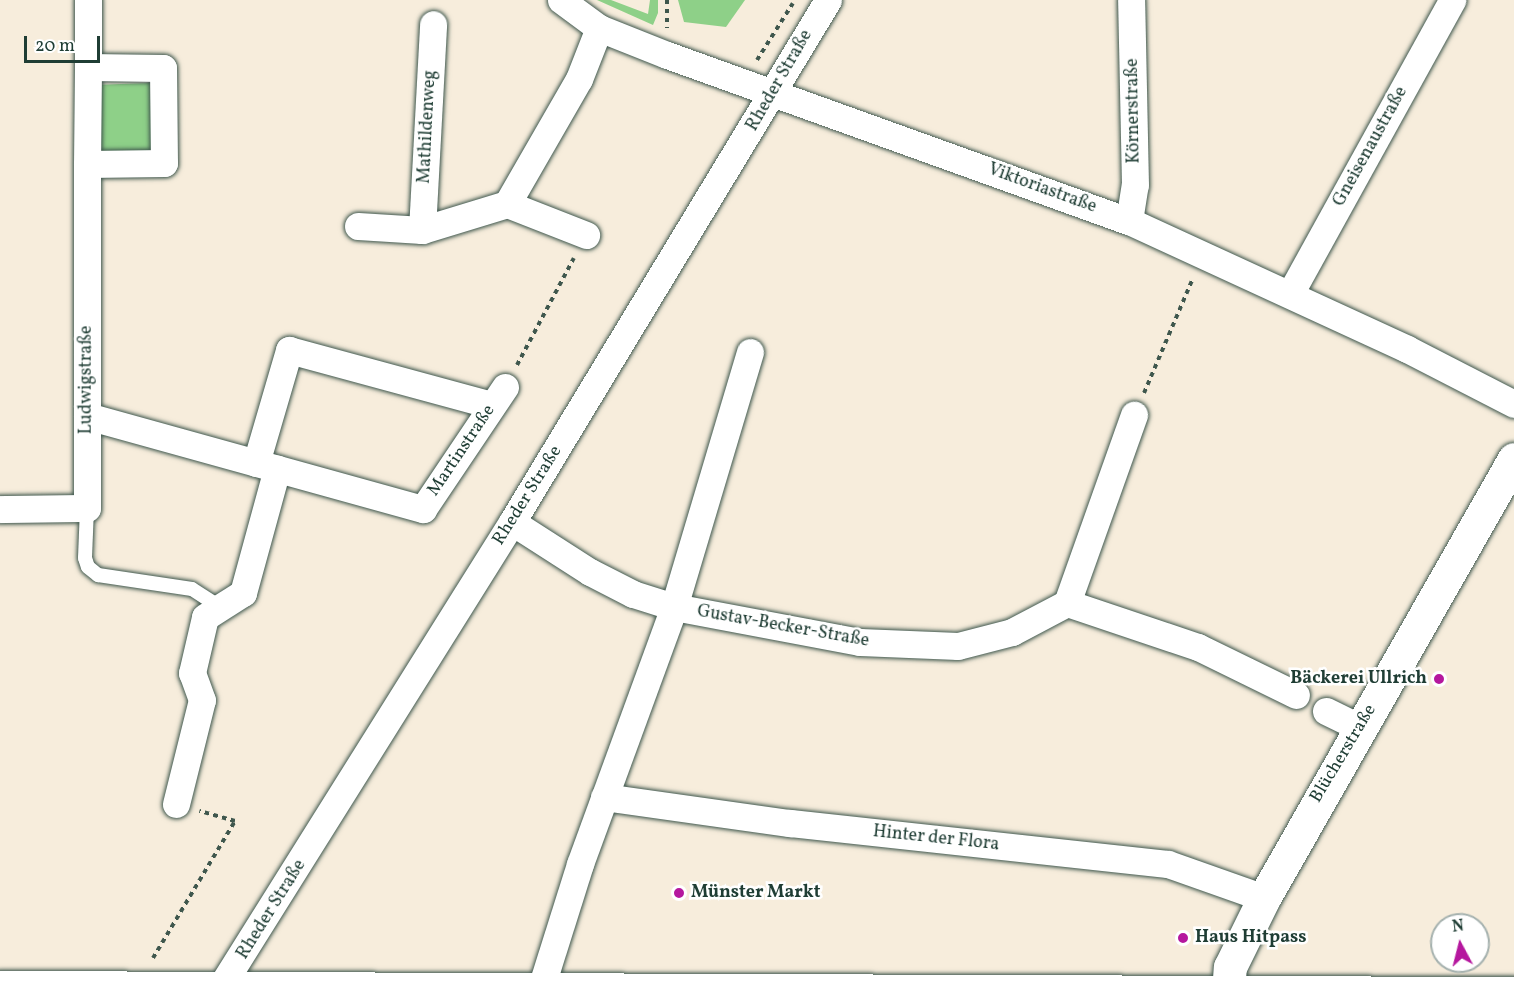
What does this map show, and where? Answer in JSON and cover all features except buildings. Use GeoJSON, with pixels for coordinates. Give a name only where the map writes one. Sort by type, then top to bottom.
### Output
{"type":"FeatureCollection","features":[{"type":"Feature","properties":{"kind":"main road","name":"Blücherstraße"},"geometry":{"type":"LineString","coordinates":[[1228,993],[1230,968],[1264,898],[1512,468]]}},
{"type":"Feature","properties":{"kind":"main road"},"geometry":{"type":"LineString","coordinates":[[0,987],[896,995],[1514,993]]}},
{"type":"Feature","properties":{"kind":"street","name":"Ludwigstraße"},"geometry":{"type":"LineString","coordinates":[[87,508],[88,0]]}},
{"type":"Feature","properties":{"kind":"street","name":"Viktoriastraße"},"geometry":{"type":"LineString","coordinates":[[561,0],[599,28],[1129,221],[1290,294],[1514,404]]}},
{"type":"Feature","properties":{"kind":"street","name":"Rheder Straße"},"geometry":{"type":"LineString","coordinates":[[220,988],[512,522],[776,92],[828,0]]}},
{"type":"Feature","properties":{"kind":"street","name":"Körnerstraße"},"geometry":{"type":"LineString","coordinates":[[1129,221],[1135,185],[1131,0]]}},
{"type":"Feature","properties":{"kind":"street","name":"Gneisenaustraße"},"geometry":{"type":"LineString","coordinates":[[1290,294],[1452,0]]}},
{"type":"Feature","properties":{"kind":"street","name":"Mathildenweg"},"geometry":{"type":"LineString","coordinates":[[422,230],[434,24]]}},
{"type":"Feature","properties":{"kind":"street"},"geometry":{"type":"LineString","coordinates":[[507,204],[579,79],[599,28]]}},
{"type":"Feature","properties":{"kind":"street"},"geometry":{"type":"LineString","coordinates":[[87,164],[164,163],[164,68],[88,67]]}},
{"type":"Feature","properties":{"kind":"street"},"geometry":{"type":"LineString","coordinates":[[358,226],[422,230],[507,204],[586,235]]}},
{"type":"Feature","properties":{"kind":"street"},"geometry":{"type":"LineString","coordinates":[[176,804],[202,700],[192,673],[202,628],[205,616],[243,593],[289,350],[499,396]]}},
{"type":"Feature","properties":{"kind":"street"},"geometry":{"type":"LineString","coordinates":[[540,991],[546,965],[604,797],[674,607],[750,352]]}},
{"type":"Feature","properties":{"kind":"street","name":"Martinstraße"},"geometry":{"type":"LineString","coordinates":[[87,416],[423,509],[499,396]]}},
{"type":"Feature","properties":{"kind":"street"},"geometry":{"type":"LineString","coordinates":[[1134,415],[1067,603],[1198,647],[1296,695]]}},
{"type":"Feature","properties":{"kind":"street"},"geometry":{"type":"LineString","coordinates":[[0,509],[87,508]]}},
{"type":"Feature","properties":{"kind":"street","name":"Gustav-Becker-Straße"},"geometry":{"type":"LineString","coordinates":[[512,522],[590,572],[633,594],[674,607],[860,642],[958,646],[1012,632],[1067,603]]}},
{"type":"Feature","properties":{"kind":"street"},"geometry":{"type":"LineString","coordinates":[[1326,711],[1361,728]]}},
{"type":"Feature","properties":{"kind":"street","name":"Hinter der Flora"},"geometry":{"type":"LineString","coordinates":[[604,797],[790,823],[1168,864],[1264,898]]}},
{"type":"Feature","properties":{"kind":"lane"},"geometry":{"type":"LineString","coordinates":[[87,508],[85,558],[98,575],[192,589],[220,607]]}},
{"type":"Feature","properties":{"kind":"path"},"geometry":{"type":"LineString","coordinates":[[744,81],[794,0]]}},
{"type":"Feature","properties":{"kind":"path"},"geometry":{"type":"LineString","coordinates":[[499,396],[586,235]]}},
{"type":"Feature","properties":{"kind":"path"},"geometry":{"type":"LineString","coordinates":[[1134,415],[1203,254]]}},
{"type":"Feature","properties":{"kind":"path"},"geometry":{"type":"LineString","coordinates":[[146,969],[235,821],[176,804]]}},
{"type":"Feature","properties":{"kind":"green space"},"geometry":{"type":"Polygon","coordinates":[[[597,0],[611,0],[648,14],[650,0],[658,0],[658,13],[653,25],[597,0]]]}},
{"type":"Feature","properties":{"kind":"green space"},"geometry":{"type":"Polygon","coordinates":[[[678,0],[745,0],[726,27],[684,22],[678,0]]]}},
{"type":"Feature","properties":{"kind":"green space"},"geometry":{"type":"Polygon","coordinates":[[[150,83],[152,152],[101,154],[99,85],[150,83]]]}},
{"type":"Feature","properties":{"kind":"place","name":"Bäckerei Ullrich"},"geometry":{"type":"Point","coordinates":[1439,679]}},
{"type":"Feature","properties":{"kind":"place","name":"Münster Markt"},"geometry":{"type":"Point","coordinates":[679,893]}},
{"type":"Feature","properties":{"kind":"place","name":"Haus Hitpass"},"geometry":{"type":"Point","coordinates":[1183,938]}}]}
